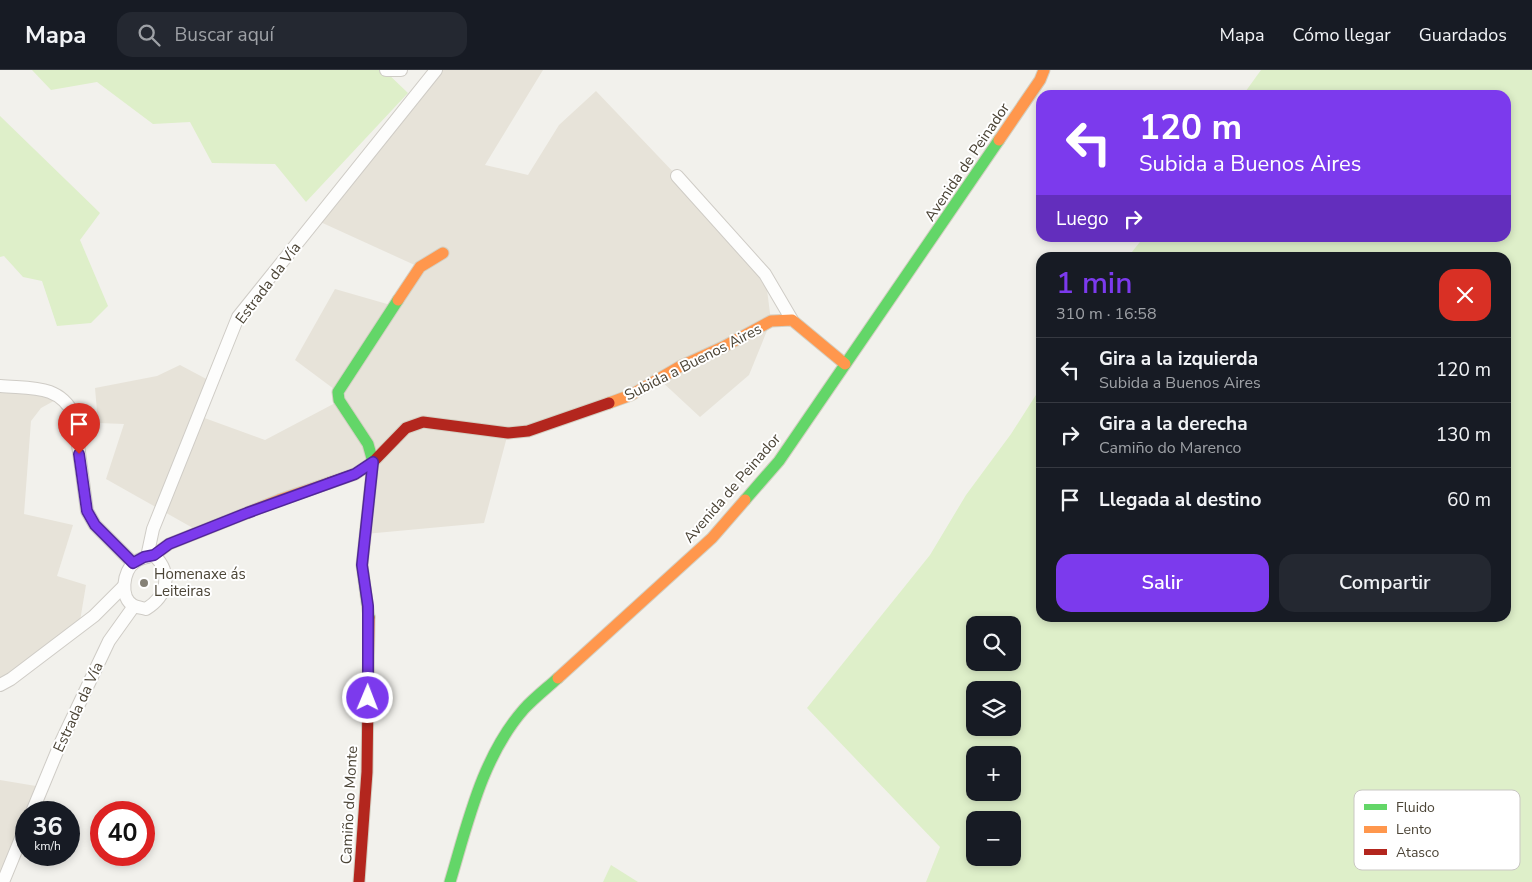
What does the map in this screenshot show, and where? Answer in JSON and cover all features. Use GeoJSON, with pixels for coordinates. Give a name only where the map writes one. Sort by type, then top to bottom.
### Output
{"type":"FeatureCollection","features":[{"type":"Feature","properties":{"kind":"street"},"geometry":{"type":"LineString","coordinates":[[386,70],[401,70]]}},
{"type":"Feature","properties":{"kind":"street","name":"Estrada da Vía"},"geometry":{"type":"LineString","coordinates":[[150,556],[153,529],[238,317],[436,70]]}},
{"type":"Feature","properties":{"kind":"street","name":"Avenida de Peinador"},"geometry":{"type":"LineString","coordinates":[[450,882],[476,794],[499,744],[524,709],[712,538],[779,461],[988,158],[1040,80],[1044,70]]}},
{"type":"Feature","properties":{"kind":"street"},"geometry":{"type":"LineString","coordinates":[[677,176],[765,274],[792,320],[845,364]]}},
{"type":"Feature","properties":{"kind":"street"},"geometry":{"type":"LineString","coordinates":[[373,462],[368,444],[339,400],[338,392],[420,267],[444,252]]}},
{"type":"Feature","properties":{"kind":"street","name":"Subida a Buenos Aires"},"geometry":{"type":"LineString","coordinates":[[150,556],[177,541],[279,500],[355,474],[373,462],[406,428],[423,422],[508,433],[528,431],[631,395],[679,367],[724,347],[771,321],[792,320]]}},
{"type":"Feature","properties":{"kind":"street"},"geometry":{"type":"LineString","coordinates":[[0,386],[53,392],[68,403],[74,415],[87,511],[95,525],[133,563]]}},
{"type":"Feature","properties":{"kind":"street","name":"Camiño do Monte"},"geometry":{"type":"LineString","coordinates":[[359,882],[367,772],[368,606],[362,565],[373,462]]}},
{"type":"Feature","properties":{"kind":"street"},"geometry":{"type":"LineString","coordinates":[[0,684],[11,679],[94,616],[124,586],[133,563],[150,556],[161,563],[166,576],[164,590],[157,602],[146,609],[134,606],[126,598],[124,586]]}},
{"type":"Feature","properties":{"kind":"street","name":"Estrada da Vía"},"geometry":{"type":"LineString","coordinates":[[37,801],[61,742],[109,641],[134,606]]}},
{"type":"Feature","properties":{"kind":"street"},"geometry":{"type":"LineString","coordinates":[[3,882],[15,853]]}},
{"type":"Feature","properties":{"kind":"shaded area"},"geometry":{"type":"Polygon","coordinates":[[[436,70],[543,70],[485,165],[528,175],[559,125],[596,91],[677,176],[765,274],[771,321],[749,375],[700,417],[659,379],[508,433],[484,523],[365,534],[373,462],[200,532],[106,479],[124,424],[98,423],[95,388],[157,376],[180,365],[212,382],[199,416],[265,440],[339,401],[338,392],[295,360],[335,289],[394,306],[419,267],[316,220],[436,70]]]}},
{"type":"Feature","properties":{"kind":"shaded area"},"geometry":{"type":"Polygon","coordinates":[[[0,386],[61,397],[41,408],[31,421],[24,514],[73,525],[57,576],[86,585],[79,627],[0,685],[0,386]]]}},
{"type":"Feature","properties":{"kind":"shaded area"},"geometry":{"type":"Polygon","coordinates":[[[0,780],[42,787],[33,801],[15,801],[15,850],[0,882],[0,780]]]}},
{"type":"Feature","properties":{"kind":"green space"},"geometry":{"type":"Polygon","coordinates":[[[32,70],[384,70],[408,93],[306,202],[275,164],[212,163],[190,122],[153,124],[97,82],[51,90],[32,70]]]}},
{"type":"Feature","properties":{"kind":"green space"},"geometry":{"type":"Polygon","coordinates":[[[1261,70],[1532,70],[1532,882],[926,882],[940,847],[807,708],[930,555],[966,495],[1011,434],[1036,395],[1036,622],[1511,622],[1511,252],[1132,252],[1140,242],[1511,242],[1511,90],[1247,90],[1261,70]]]}},
{"type":"Feature","properties":{"kind":"green space"},"geometry":{"type":"Polygon","coordinates":[[[0,116],[100,213],[80,240],[108,306],[91,323],[57,326],[42,281],[23,277],[4,256],[0,257],[0,116]]]}},
{"type":"Feature","properties":{"kind":"green space"},"geometry":{"type":"Polygon","coordinates":[[[611,865],[638,882],[603,882],[611,865]]]}},
{"type":"Feature","properties":{"kind":"traffic: fast"},"geometry":{"type":"LineString","coordinates":[[745,500],[779,461],[999,140]]}},
{"type":"Feature","properties":{"kind":"traffic: fast"},"geometry":{"type":"LineString","coordinates":[[369,617],[362,565],[373,462],[368,444],[339,400],[338,392],[398,300]]}},
{"type":"Feature","properties":{"kind":"traffic: fast"},"geometry":{"type":"LineString","coordinates":[[450,882],[478,791],[497,748],[524,709],[558,678]]}},
{"type":"Feature","properties":{"kind":"traffic: slow"},"geometry":{"type":"LineString","coordinates":[[999,140],[1040,80],[1044,70]]}},
{"type":"Feature","properties":{"kind":"traffic: slow"},"geometry":{"type":"LineString","coordinates":[[398,300],[420,267],[443,253]]}},
{"type":"Feature","properties":{"kind":"traffic: slow"},"geometry":{"type":"LineString","coordinates":[[609,403],[631,395],[679,367],[723,347],[771,321],[792,320],[845,364]]}},
{"type":"Feature","properties":{"kind":"traffic: slow"},"geometry":{"type":"LineString","coordinates":[[154,555],[169,544],[279,500],[329,483]]}},
{"type":"Feature","properties":{"kind":"traffic: slow"},"geometry":{"type":"LineString","coordinates":[[558,678],[712,538],[745,500]]}},
{"type":"Feature","properties":{"kind":"traffic: jam"},"geometry":{"type":"LineString","coordinates":[[329,483],[355,474],[373,462],[406,428],[423,422],[508,433],[528,431],[609,403]]}},
{"type":"Feature","properties":{"kind":"traffic: jam"},"geometry":{"type":"LineString","coordinates":[[359,882],[367,772],[369,617]]}},
{"type":"Feature","properties":{"kind":"place","name":"Homenaxe ás Leiteiras"},"geometry":{"type":"Point","coordinates":[144,583]}},
{"type":"Feature","properties":{"kind":"route"},"geometry":{"type":"LineString","coordinates":[[79,454],[87,511],[95,525],[133,563],[144,557],[154,555],[169,544],[279,500],[355,474],[373,462],[362,565],[368,606],[368,698]]}}]}
